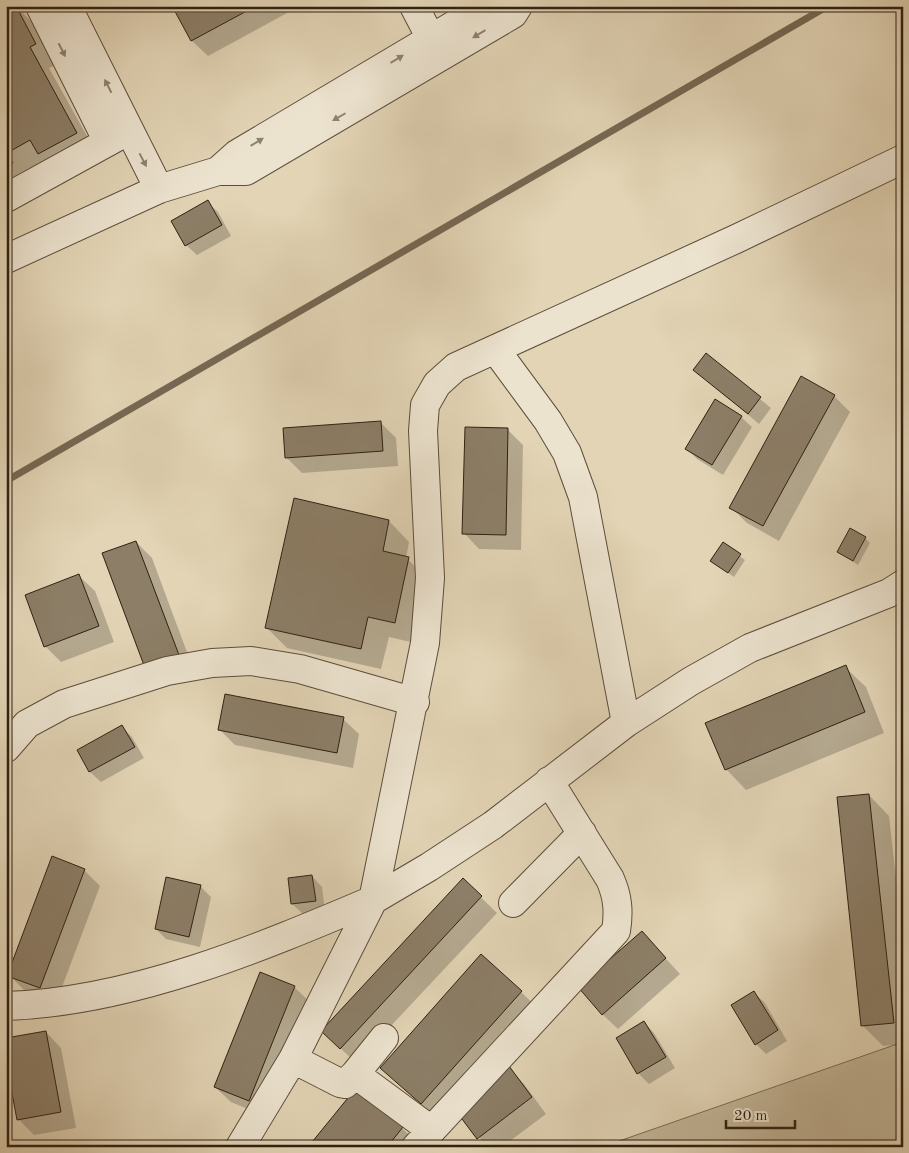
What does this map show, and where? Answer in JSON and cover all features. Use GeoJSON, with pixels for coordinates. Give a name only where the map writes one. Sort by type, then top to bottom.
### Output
{"type":"FeatureCollection","features":[{"type":"Feature","properties":{"kind":"street"},"geometry":{"type":"LineString","coordinates":[[40,6],[119,136],[159,189]]}},
{"type":"Feature","properties":{"kind":"street"},"geometry":{"type":"LineString","coordinates":[[67,6],[119,136]]}},
{"type":"Feature","properties":{"kind":"street"},"geometry":{"type":"LineString","coordinates":[[414,6],[436,48]]}},
{"type":"Feature","properties":{"kind":"street"},"geometry":{"type":"LineString","coordinates":[[6,259],[159,189],[218,171],[246,171],[436,48],[486,6]]}},
{"type":"Feature","properties":{"kind":"street"},"geometry":{"type":"LineString","coordinates":[[436,48],[513,14],[518,6]]}},
{"type":"Feature","properties":{"kind":"street"},"geometry":{"type":"LineString","coordinates":[[6,198],[119,136]]}},
{"type":"Feature","properties":{"kind":"street"},"geometry":{"type":"LineString","coordinates":[[240,1147],[293,1059],[373,900],[415,702],[425,643],[430,578],[422,431],[425,405],[437,384],[456,367],[736,239],[903,159]]}},
{"type":"Feature","properties":{"kind":"street"},"geometry":{"type":"LineString","coordinates":[[495,349],[548,421],[567,453],[583,497],[626,723]]}},
{"type":"Feature","properties":{"kind":"street"},"geometry":{"type":"LineString","coordinates":[[6,1006],[38,1005],[109,993],[203,966],[297,933],[373,900],[429,867],[485,830],[626,723],[690,681],[750,648],[889,593],[903,584]]}},
{"type":"Feature","properties":{"kind":"street"},"geometry":{"type":"LineString","coordinates":[[6,748],[27,724],[64,704],[167,672],[212,663],[251,661],[300,668],[415,702]]}},
{"type":"Feature","properties":{"kind":"street"},"geometry":{"type":"LineString","coordinates":[[355,1074],[423,1138],[616,932],[619,915],[617,895],[610,879],[550,782]]}},
{"type":"Feature","properties":{"kind":"street"},"geometry":{"type":"LineString","coordinates":[[513,903],[582,833]]}},
{"type":"Feature","properties":{"kind":"street"},"geometry":{"type":"LineString","coordinates":[[293,1059],[345,1084],[384,1038]]}},
{"type":"Feature","properties":{"kind":"shaded area"},"geometry":{"type":"Polygon","coordinates":[[[903,1042],[903,1147],[602,1147],[903,1042]]]}},
{"type":"Feature","properties":{"kind":"building"},"geometry":{"type":"Polygon","coordinates":[[[6,6],[16,6],[36,44],[30,47],[77,133],[38,154],[30,140],[7,153],[13,163],[6,167],[6,6]]]}},
{"type":"Feature","properties":{"kind":"building"},"geometry":{"type":"Polygon","coordinates":[[[172,6],[256,6],[191,41],[172,6]]]}},
{"type":"Feature","properties":{"kind":"building"},"geometry":{"type":"Polygon","coordinates":[[[208,200],[222,225],[185,246],[171,221],[208,200]]]}},
{"type":"Feature","properties":{"kind":"building"},"geometry":{"type":"Polygon","coordinates":[[[706,353],[761,397],[748,414],[693,370],[706,353]]]}},
{"type":"Feature","properties":{"kind":"building"},"geometry":{"type":"Polygon","coordinates":[[[801,376],[835,395],[763,526],[729,508],[801,376]]]}},
{"type":"Feature","properties":{"kind":"building"},"geometry":{"type":"Polygon","coordinates":[[[715,399],[742,416],[712,465],[685,449],[715,399]]]}},
{"type":"Feature","properties":{"kind":"building"},"geometry":{"type":"Polygon","coordinates":[[[381,421],[383,451],[285,458],[283,428],[381,421]]]}},
{"type":"Feature","properties":{"kind":"building"},"geometry":{"type":"Polygon","coordinates":[[[465,427],[508,428],[506,535],[462,534],[465,427]]]}},
{"type":"Feature","properties":{"kind":"building"},"geometry":{"type":"Polygon","coordinates":[[[294,498],[389,520],[383,551],[409,557],[395,623],[368,617],[361,649],[265,628],[294,498]]]}},
{"type":"Feature","properties":{"kind":"building"},"geometry":{"type":"Polygon","coordinates":[[[850,528],[866,537],[853,561],[837,552],[850,528]]]}},
{"type":"Feature","properties":{"kind":"building"},"geometry":{"type":"Polygon","coordinates":[[[136,541],[179,655],[145,668],[102,553],[136,541]]]}},
{"type":"Feature","properties":{"kind":"building"},"geometry":{"type":"Polygon","coordinates":[[[723,542],[741,554],[728,573],[710,561],[723,542]]]}},
{"type":"Feature","properties":{"kind":"building"},"geometry":{"type":"Polygon","coordinates":[[[79,574],[99,626],[44,647],[25,595],[79,574]]]}},
{"type":"Feature","properties":{"kind":"building"},"geometry":{"type":"Polygon","coordinates":[[[846,665],[865,712],[725,770],[705,723],[846,665]]]}},
{"type":"Feature","properties":{"kind":"building"},"geometry":{"type":"Polygon","coordinates":[[[225,694],[344,717],[337,753],[218,730],[225,694]]]}},
{"type":"Feature","properties":{"kind":"building"},"geometry":{"type":"Polygon","coordinates":[[[122,725],[135,747],[89,772],[77,750],[122,725]]]}},
{"type":"Feature","properties":{"kind":"building"},"geometry":{"type":"Polygon","coordinates":[[[869,794],[894,1023],[861,1026],[837,797],[869,794]]]}},
{"type":"Feature","properties":{"kind":"building"},"geometry":{"type":"Polygon","coordinates":[[[52,856],[85,869],[40,988],[7,976],[52,856]]]}},
{"type":"Feature","properties":{"kind":"building"},"geometry":{"type":"Polygon","coordinates":[[[312,875],[316,901],[291,904],[288,878],[312,875]]]}},
{"type":"Feature","properties":{"kind":"building"},"geometry":{"type":"Polygon","coordinates":[[[166,877],[201,885],[189,937],[155,929],[166,877]]]}},
{"type":"Feature","properties":{"kind":"building"},"geometry":{"type":"Polygon","coordinates":[[[463,878],[482,896],[340,1049],[321,1031],[463,878]]]}},
{"type":"Feature","properties":{"kind":"building"},"geometry":{"type":"Polygon","coordinates":[[[642,931],[666,958],[602,1015],[578,987],[642,931]]]}},
{"type":"Feature","properties":{"kind":"building"},"geometry":{"type":"Polygon","coordinates":[[[481,954],[522,991],[421,1104],[380,1068],[481,954]]]}},
{"type":"Feature","properties":{"kind":"building"},"geometry":{"type":"Polygon","coordinates":[[[260,972],[295,986],[249,1101],[214,1087],[260,972]]]}},
{"type":"Feature","properties":{"kind":"building"},"geometry":{"type":"Polygon","coordinates":[[[754,991],[778,1030],[755,1045],[731,1005],[754,991]]]}},
{"type":"Feature","properties":{"kind":"building"},"geometry":{"type":"Polygon","coordinates":[[[644,1021],[666,1057],[637,1074],[616,1038],[644,1021]]]}},
{"type":"Feature","properties":{"kind":"building"},"geometry":{"type":"Polygon","coordinates":[[[46,1031],[61,1112],[17,1120],[6,1061],[6,1038],[46,1031]]]}},
{"type":"Feature","properties":{"kind":"building"},"geometry":{"type":"Polygon","coordinates":[[[509,1066],[532,1097],[477,1139],[453,1107],[509,1066]]]}},
{"type":"Feature","properties":{"kind":"building"},"geometry":{"type":"Polygon","coordinates":[[[356,1088],[403,1127],[387,1147],[308,1147],[356,1088]]]}},
{"type":"Feature","properties":{"kind":"waterway"},"geometry":{"type":"LineString","coordinates":[[6,481],[828,6]]}}]}
